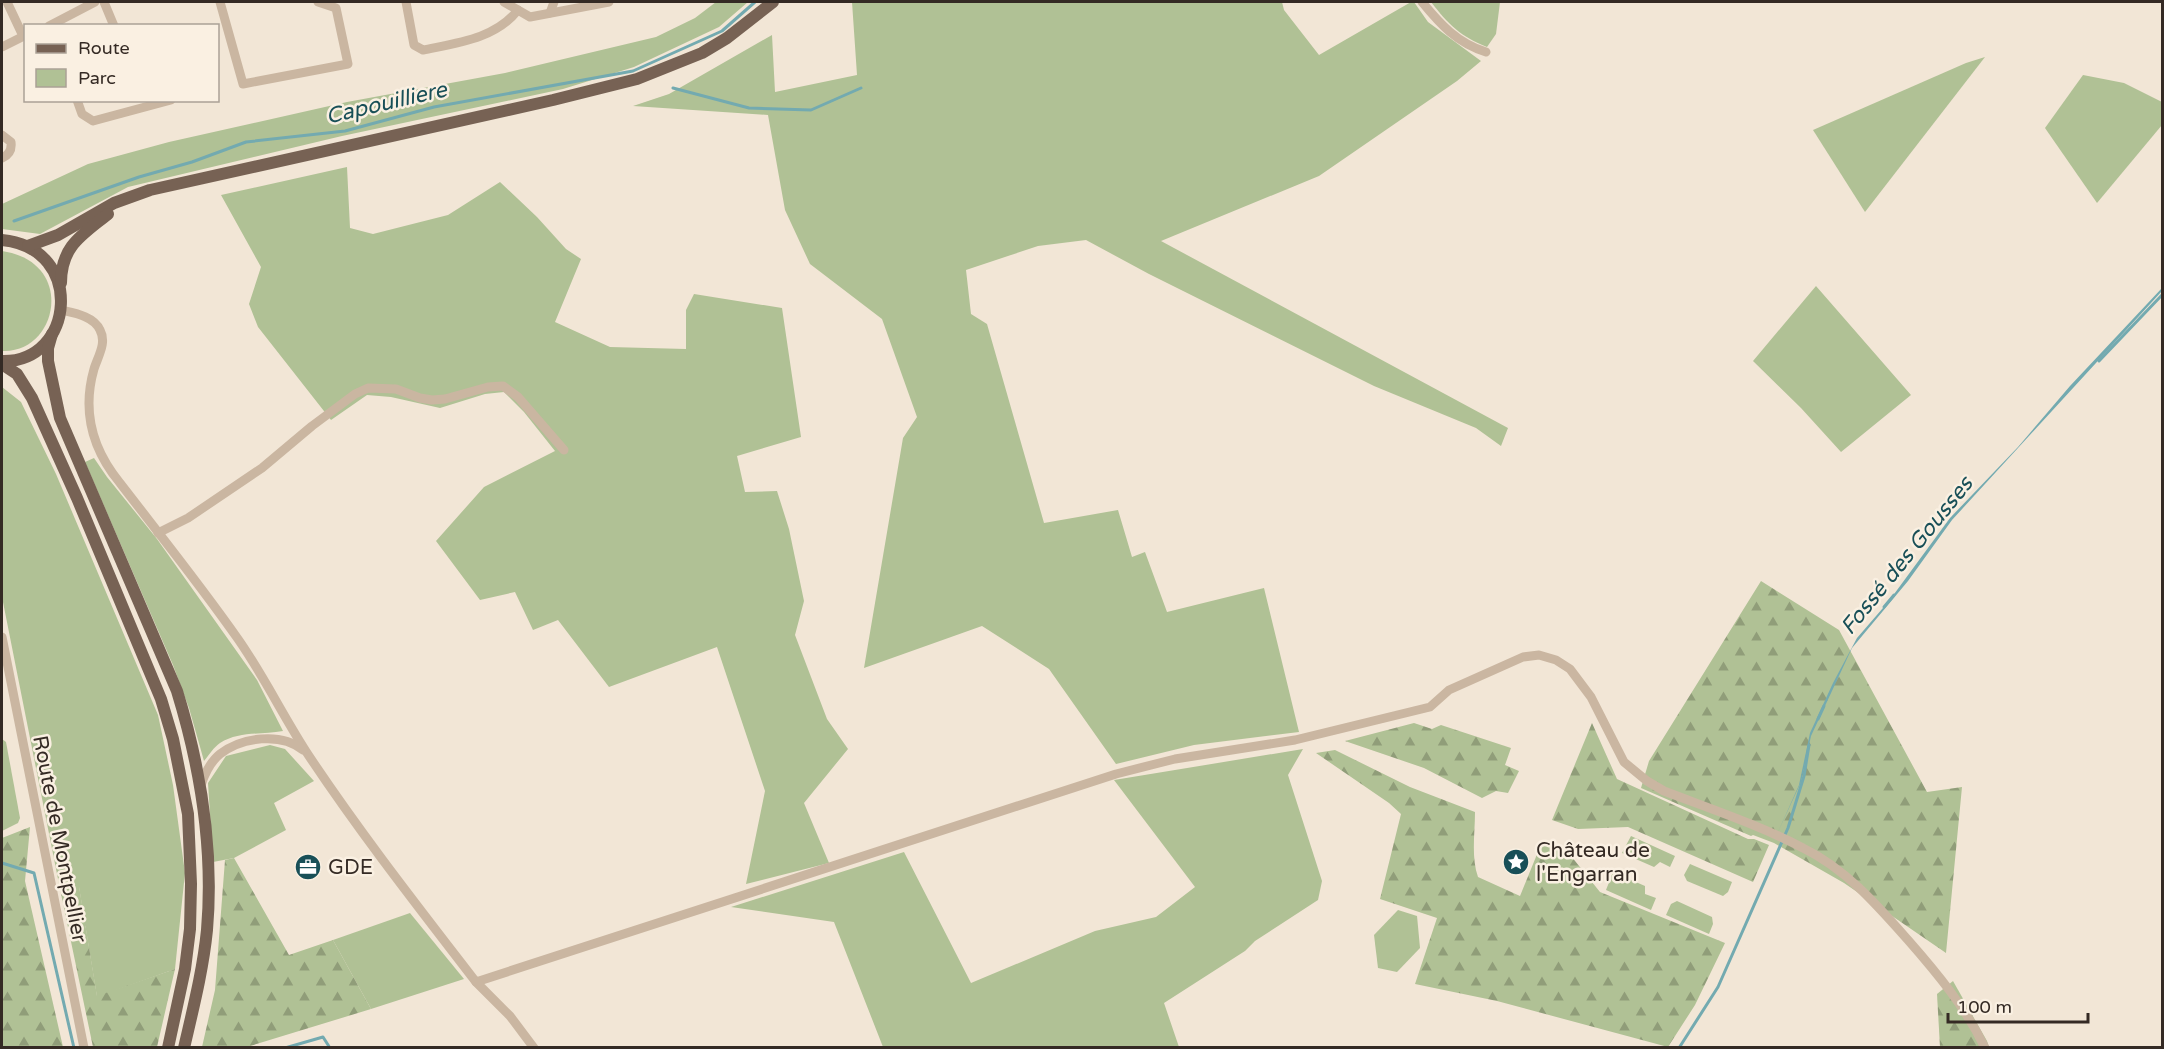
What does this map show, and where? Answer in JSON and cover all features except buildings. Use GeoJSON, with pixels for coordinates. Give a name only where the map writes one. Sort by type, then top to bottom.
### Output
{"type":"FeatureCollection","features":[{"type":"Feature","properties":{"kind":"main road"},"geometry":{"type":"LineString","coordinates":[[28,246],[58,236],[114,203],[182,181],[553,100],[637,79],[702,53],[748,23],[773,2]]}},
{"type":"Feature","properties":{"kind":"main road"},"geometry":{"type":"LineString","coordinates":[[134,196],[76,239],[64,258],[61,271],[61,310],[48,348],[48,361],[60,418],[177,691],[189,730],[201,785],[207,830],[208,908],[201,969],[184,1047]]}},
{"type":"Feature","properties":{"kind":"main road"},"geometry":{"type":"LineString","coordinates":[[2,240],[28,246],[40,254],[57,276],[61,290]]}},
{"type":"Feature","properties":{"kind":"main road"},"geometry":{"type":"LineString","coordinates":[[2,363],[20,359],[32,353],[52,334]]}},
{"type":"Feature","properties":{"kind":"main road"},"geometry":{"type":"LineString","coordinates":[[2,363],[17,374],[32,398],[77,498],[161,699],[173,739],[188,814],[191,884],[190,929],[185,969],[168,1047]]}},
{"type":"Feature","properties":{"kind":"street"},"geometry":{"type":"LineString","coordinates":[[7,2],[24,34]]}},
{"type":"Feature","properties":{"kind":"street"},"geometry":{"type":"LineString","coordinates":[[53,24],[95,2]]}},
{"type":"Feature","properties":{"kind":"street"},"geometry":{"type":"LineString","coordinates":[[104,2],[113,24]]}},
{"type":"Feature","properties":{"kind":"street"},"geometry":{"type":"LineString","coordinates":[[220,2],[243,84],[348,64],[336,8],[318,2]]}},
{"type":"Feature","properties":{"kind":"street"},"geometry":{"type":"LineString","coordinates":[[406,2],[414,45],[423,50],[479,38],[502,24],[518,10]]}},
{"type":"Feature","properties":{"kind":"street"},"geometry":{"type":"LineString","coordinates":[[504,2],[530,17],[609,2]]}},
{"type":"Feature","properties":{"kind":"street"},"geometry":{"type":"LineString","coordinates":[[550,13],[554,2]]}},
{"type":"Feature","properties":{"kind":"street"},"geometry":{"type":"LineString","coordinates":[[1422,2],[1445,28],[1467,45],[1485,52]]}},
{"type":"Feature","properties":{"kind":"street"},"geometry":{"type":"LineString","coordinates":[[2,47],[24,36]]}},
{"type":"Feature","properties":{"kind":"street"},"geometry":{"type":"LineString","coordinates":[[78,102],[82,114],[93,121],[164,102]]}},
{"type":"Feature","properties":{"kind":"street"},"geometry":{"type":"LineString","coordinates":[[2,135],[7,138],[11,146],[7,155],[2,158]]}},
{"type":"Feature","properties":{"kind":"street"},"geometry":{"type":"LineString","coordinates":[[61,310],[93,321],[101,331],[103,345],[92,378],[88,413],[98,447],[116,479],[239,640],[309,755],[396,877],[476,982],[510,1016],[534,1047]]}},
{"type":"Feature","properties":{"kind":"street"},"geometry":{"type":"LineString","coordinates":[[158,533],[188,518],[261,468],[312,426],[355,394],[368,388],[396,389],[432,400],[445,399],[488,387],[503,386],[518,397],[564,450]]}},
{"type":"Feature","properties":{"kind":"street","name":"Route de Montpellier"},"geometry":{"type":"LineString","coordinates":[[2,637],[84,1047]]}},
{"type":"Feature","properties":{"kind":"street"},"geometry":{"type":"LineString","coordinates":[[476,982],[990,817],[1116,774],[1185,757],[1295,740],[1430,706],[1449,690],[1523,657],[1539,655],[1556,660],[1570,669],[1591,697],[1624,762],[1647,782],[1805,848],[1851,879],[1874,901],[1936,972],[1985,1047]]}},
{"type":"Feature","properties":{"kind":"street"},"geometry":{"type":"LineString","coordinates":[[289,741],[290,724]]}},
{"type":"Feature","properties":{"kind":"street"},"geometry":{"type":"LineString","coordinates":[[201,785],[212,762],[220,753],[237,745],[257,740],[278,739],[289,741],[309,755]]}},
{"type":"Feature","properties":{"kind":"green space"},"geometry":{"type":"Polygon","coordinates":[[[716,2],[748,2],[719,27],[634,67],[563,89],[342,136],[128,187],[40,234],[2,229],[2,204],[88,164],[169,142],[347,102],[505,73],[656,37],[695,18],[716,2]]]}},
{"type":"Feature","properties":{"kind":"green space"},"geometry":{"type":"Polygon","coordinates":[[[852,2],[1282,2],[1284,10],[1319,55],[1414,2],[1428,22],[1481,61],[1457,81],[1319,176],[1161,241],[1508,428],[1501,446],[1476,428],[1374,386],[1149,274],[1086,240],[1038,246],[966,270],[971,314],[987,324],[1044,523],[1118,510],[1132,557],[1145,552],[1167,612],[1264,588],[1299,732],[1194,745],[1116,764],[1049,669],[982,626],[864,668],[903,438],[917,417],[882,319],[810,264],[785,210],[768,115],[633,106],[669,94],[772,35],[775,92],[857,75],[852,2]]]}},
{"type":"Feature","properties":{"kind":"green space"},"geometry":{"type":"Polygon","coordinates":[[[1431,2],[1500,2],[1496,34],[1487,47],[1478,43],[1456,29],[1431,2]]]}},
{"type":"Feature","properties":{"kind":"green space"},"geometry":{"type":"Polygon","coordinates":[[[1985,57],[1865,212],[1813,130],[1966,63],[1985,57]]]}},
{"type":"Feature","properties":{"kind":"green space"},"geometry":{"type":"Polygon","coordinates":[[[2083,75],[2124,83],[2162,102],[2162,125],[2097,203],[2045,128],[2083,75]]]}},
{"type":"Feature","properties":{"kind":"green space"},"geometry":{"type":"Polygon","coordinates":[[[347,167],[350,228],[373,234],[448,215],[500,182],[566,249],[581,259],[555,322],[610,347],[686,349],[686,310],[694,294],[782,308],[801,437],[737,456],[745,492],[777,491],[789,529],[804,601],[795,635],[827,719],[848,749],[804,803],[829,863],[746,884],[765,791],[717,647],[609,687],[558,620],[533,630],[515,592],[480,600],[436,541],[484,487],[555,451],[524,412],[504,392],[485,394],[440,408],[391,397],[367,395],[331,420],[258,327],[249,304],[261,267],[221,195],[347,167]]]}},
{"type":"Feature","properties":{"kind":"green space"},"geometry":{"type":"Polygon","coordinates":[[[2,251],[26,259],[42,272],[50,288],[51,306],[46,324],[36,338],[21,348],[2,351],[2,251]]]}},
{"type":"Feature","properties":{"kind":"green space"},"geometry":{"type":"Polygon","coordinates":[[[1816,286],[1911,395],[1841,452],[1801,408],[1753,361],[1816,286]]]}},
{"type":"Feature","properties":{"kind":"green space"},"geometry":{"type":"Polygon","coordinates":[[[2,387],[21,402],[56,474],[158,715],[173,785],[185,873],[175,969],[97,997],[79,887],[60,889],[2,597],[2,387]]]}},
{"type":"Feature","properties":{"kind":"green space"},"geometry":{"type":"Polygon","coordinates":[[[94,458],[157,539],[257,680],[283,731],[227,739],[220,743],[204,761],[189,708],[173,665],[85,462],[94,458]]]}},
{"type":"Feature","properties":{"kind":"green space"},"geometry":{"type":"Polygon","coordinates":[[[1761,581],[1839,630],[1927,792],[1962,787],[1946,953],[1844,883],[1774,843],[1751,836],[1641,788],[1649,761],[1761,581]]]}},
{"type":"Feature","properties":{"kind":"green space"},"geometry":{"type":"Polygon","coordinates":[[[1414,723],[1432,729],[1441,725],[1511,748],[1505,765],[1519,771],[1508,793],[1496,791],[1482,798],[1424,768],[1345,741],[1414,723]]]}},
{"type":"Feature","properties":{"kind":"green space"},"geometry":{"type":"Polygon","coordinates":[[[1592,723],[1617,779],[1748,839],[1769,845],[1753,882],[1628,827],[1578,829],[1552,820],[1592,723]]]}},
{"type":"Feature","properties":{"kind":"green space"},"geometry":{"type":"Polygon","coordinates":[[[2,739],[6,742],[20,818],[18,823],[2,831],[2,739]]]}},
{"type":"Feature","properties":{"kind":"green space"},"geometry":{"type":"Polygon","coordinates":[[[270,745],[285,749],[314,781],[274,803],[286,830],[234,858],[213,862],[208,783],[226,756],[270,745]]]}},
{"type":"Feature","properties":{"kind":"green space"},"geometry":{"type":"Polygon","coordinates":[[[1303,749],[1288,775],[1322,881],[1318,900],[1255,941],[1245,951],[1164,1003],[1179,1047],[883,1047],[834,922],[731,907],[904,852],[971,983],[1095,931],[1156,917],[1195,887],[1114,780],[1303,749]]]}},
{"type":"Feature","properties":{"kind":"green space"},"geometry":{"type":"Polygon","coordinates":[[[1335,750],[1410,787],[1475,812],[1474,853],[1478,877],[1520,896],[1542,842],[1567,851],[1600,892],[1725,943],[1695,1005],[1668,1047],[1497,1001],[1415,984],[1437,918],[1380,899],[1401,814],[1389,803],[1316,753],[1335,750]]]}},
{"type":"Feature","properties":{"kind":"green space"},"geometry":{"type":"Polygon","coordinates":[[[30,827],[25,881],[63,1047],[2,1047],[2,838],[30,827]]]}},
{"type":"Feature","properties":{"kind":"green space"},"geometry":{"type":"Polygon","coordinates":[[[1631,836],[1675,856],[1670,867],[1660,862],[1654,867],[1622,853],[1631,836]]]}},
{"type":"Feature","properties":{"kind":"green space"},"geometry":{"type":"Polygon","coordinates":[[[234,858],[289,955],[333,940],[371,1009],[247,1047],[202,1047],[215,990],[225,860],[234,858]]]}},
{"type":"Feature","properties":{"kind":"green space"},"geometry":{"type":"Polygon","coordinates":[[[1690,864],[1732,882],[1728,892],[1723,896],[1687,881],[1684,875],[1690,864]]]}},
{"type":"Feature","properties":{"kind":"green space"},"geometry":{"type":"Polygon","coordinates":[[[1613,872],[1645,886],[1645,894],[1656,898],[1651,910],[1606,890],[1613,872]]]}},
{"type":"Feature","properties":{"kind":"green space"},"geometry":{"type":"Polygon","coordinates":[[[79,886],[97,996],[175,969],[157,1047],[93,1047],[60,889],[79,886]]]}},
{"type":"Feature","properties":{"kind":"green space"},"geometry":{"type":"Polygon","coordinates":[[[1677,901],[1712,917],[1713,924],[1709,934],[1666,915],[1671,904],[1677,901]]]}},
{"type":"Feature","properties":{"kind":"green space"},"geometry":{"type":"Polygon","coordinates":[[[1398,910],[1417,916],[1420,948],[1397,972],[1378,968],[1374,935],[1398,910]]]}},
{"type":"Feature","properties":{"kind":"green space"},"geometry":{"type":"Polygon","coordinates":[[[410,913],[464,979],[371,1009],[333,940],[410,913]]]}},
{"type":"Feature","properties":{"kind":"green space"},"geometry":{"type":"Polygon","coordinates":[[[1953,981],[1989,1047],[1940,1047],[1937,994],[1953,981]]]}},
{"type":"Feature","properties":{"kind":"water"},"geometry":{"type":"Polygon","coordinates":[[[2162,288],[2162,291],[1952,520],[1908,581],[1852,648],[1811,736],[1801,782],[1778,832],[1799,785],[1810,733],[1833,683],[1857,638],[1889,601],[1950,518],[2018,447],[2070,386],[2162,288]]]}},
{"type":"Feature","properties":{"kind":"waterway","name":"Capouilliere"},"geometry":{"type":"LineString","coordinates":[[14,221],[246,142],[345,131],[434,107],[633,71],[722,31],[755,2]]}},
{"type":"Feature","properties":{"kind":"waterway","name":"Capouilliere"},"geometry":{"type":"LineString","coordinates":[[673,88],[749,108],[811,110],[861,88]]}},
{"type":"Feature","properties":{"kind":"waterway","name":"Fossé des Gousses"},"geometry":{"type":"LineString","coordinates":[[2099,361],[2162,295]]}},
{"type":"Feature","properties":{"kind":"waterway","name":"Fossé des Gousses"},"geometry":{"type":"LineString","coordinates":[[1884,607],[1894,595]]}},
{"type":"Feature","properties":{"kind":"waterway","name":"Fossé des Gousses"},"geometry":{"type":"LineString","coordinates":[[1818,719],[1824,706]]}},
{"type":"Feature","properties":{"kind":"waterway","name":"Fossé des Gousses"},"geometry":{"type":"LineString","coordinates":[[1679,1048],[1718,987],[1788,828],[1804,776],[1809,745]]}},
{"type":"Feature","properties":{"kind":"waterway","name":"Fossé des Gousses"},"geometry":{"type":"LineString","coordinates":[[2,863],[34,873],[74,1048]]}},
{"type":"Feature","properties":{"kind":"waterway","name":"Fossé des Gousses"},"geometry":{"type":"LineString","coordinates":[[285,1048],[323,1037],[330,1048]]}},
{"type":"Feature","properties":{"kind":"place","name":"Château de l'Engarran"},"geometry":{"type":"Point","coordinates":[1516,862]}},
{"type":"Feature","properties":{"kind":"place","name":"GDE"},"geometry":{"type":"Point","coordinates":[308,867]}}]}
